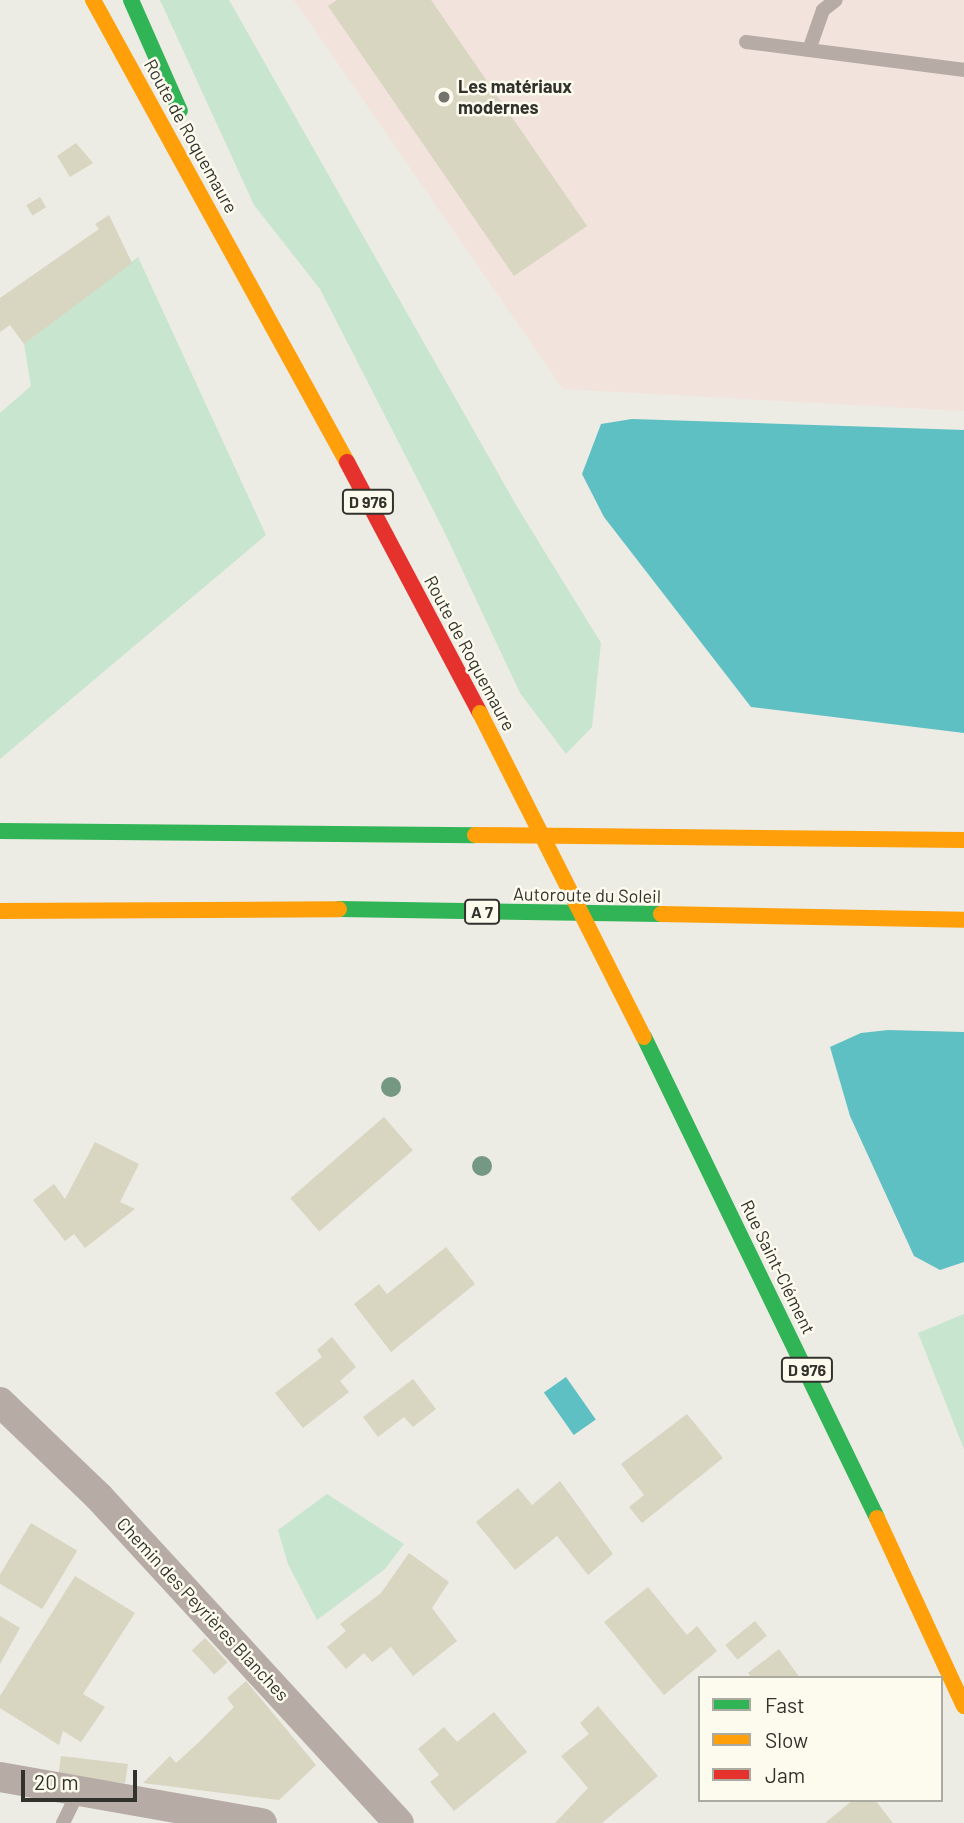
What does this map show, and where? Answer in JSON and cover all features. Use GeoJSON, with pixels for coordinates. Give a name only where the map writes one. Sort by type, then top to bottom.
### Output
{"type":"FeatureCollection","features":[{"type":"Feature","properties":{"kind":"main road","name":"Route de Roquemaure"},"geometry":{"type":"LineString","coordinates":[[93,0],[256,290],[480,713],[644,1037]]}},
{"type":"Feature","properties":{"kind":"main road","name":"Route de Roquemaure"},"geometry":{"type":"LineString","coordinates":[[131,0],[186,124]]}},
{"type":"Feature","properties":{"kind":"main road","name":"Route de Roquemaure"},"geometry":{"type":"LineString","coordinates":[[197,150],[256,290]]}},
{"type":"Feature","properties":{"kind":"main road"},"geometry":{"type":"LineString","coordinates":[[0,831],[964,840]]}},
{"type":"Feature","properties":{"kind":"main road","name":"Autoroute du Soleil"},"geometry":{"type":"LineString","coordinates":[[0,911],[383,909],[964,920]]}},
{"type":"Feature","properties":{"kind":"main road","name":"Rue Saint-Clément"},"geometry":{"type":"LineString","coordinates":[[644,1037],[844,1445],[964,1706]]}},
{"type":"Feature","properties":{"kind":"street","name":"Chemin des Peyrières Blanches"},"geometry":{"type":"LineString","coordinates":[[0,1402],[99,1497],[399,1823]]}},
{"type":"Feature","properties":{"kind":"street"},"geometry":{"type":"LineString","coordinates":[[0,1777],[262,1823]]}},
{"type":"Feature","properties":{"kind":"lane"},"geometry":{"type":"LineString","coordinates":[[809,50],[823,10],[836,0]]}},
{"type":"Feature","properties":{"kind":"lane"},"geometry":{"type":"LineString","coordinates":[[746,42],[964,70]]}},
{"type":"Feature","properties":{"kind":"lane"},"geometry":{"type":"LineString","coordinates":[[63,1823],[79,1790]]}},
{"type":"Feature","properties":{"kind":"shaded area"},"geometry":{"type":"Polygon","coordinates":[[[294,0],[964,0],[964,411],[563,389],[294,0]]]}},
{"type":"Feature","properties":{"kind":"green space"},"geometry":{"type":"Polygon","coordinates":[[[160,0],[229,0],[519,510],[601,643],[592,727],[566,754],[520,693],[442,527],[320,289],[254,205],[160,0]]]}},
{"type":"Feature","properties":{"kind":"green space"},"geometry":{"type":"Polygon","coordinates":[[[138,257],[266,535],[0,759],[0,413],[31,386],[24,344],[138,257]]]}},
{"type":"Feature","properties":{"kind":"green space"},"geometry":{"type":"Polygon","coordinates":[[[964,1314],[964,1449],[918,1333],[964,1314]]]}},
{"type":"Feature","properties":{"kind":"green space"},"geometry":{"type":"Polygon","coordinates":[[[327,1494],[404,1544],[385,1569],[317,1620],[288,1564],[278,1530],[327,1494]]]}},
{"type":"Feature","properties":{"kind":"water"},"geometry":{"type":"Polygon","coordinates":[[[632,419],[964,430],[964,733],[751,707],[604,517],[582,474],[601,424],[632,419]]]}},
{"type":"Feature","properties":{"kind":"water"},"geometry":{"type":"Polygon","coordinates":[[[888,1030],[964,1032],[964,1262],[940,1270],[914,1256],[850,1116],[830,1047],[861,1033],[888,1030]]]}},
{"type":"Feature","properties":{"kind":"water"},"geometry":{"type":"Polygon","coordinates":[[[566,1377],[596,1420],[574,1435],[544,1392],[566,1377]]]}},
{"type":"Feature","properties":{"kind":"building","name":"Les matériaux modernes"},"geometry":{"type":"Polygon","coordinates":[[[337,0],[431,0],[587,226],[514,276],[328,6],[337,0]]]}},
{"type":"Feature","properties":{"kind":"building"},"geometry":{"type":"Polygon","coordinates":[[[76,143],[93,163],[70,177],[57,156],[76,143]]]}},
{"type":"Feature","properties":{"kind":"building"},"geometry":{"type":"Polygon","coordinates":[[[40,197],[46,207],[32,216],[26,205],[40,197]]]}},
{"type":"Feature","properties":{"kind":"building"},"geometry":{"type":"Polygon","coordinates":[[[109,215],[132,263],[24,344],[10,325],[0,332],[0,298],[99,229],[95,224],[109,215]]]}},
{"type":"Feature","properties":{"kind":"building"},"geometry":{"type":"Polygon","coordinates":[[[384,1117],[413,1150],[319,1232],[290,1198],[384,1117]]]}},
{"type":"Feature","properties":{"kind":"building"},"geometry":{"type":"Polygon","coordinates":[[[95,1142],[139,1164],[120,1202],[135,1209],[85,1248],[74,1234],[65,1241],[33,1200],[54,1184],[65,1199],[95,1142]]]}},
{"type":"Feature","properties":{"kind":"building"},"geometry":{"type":"Polygon","coordinates":[[[446,1247],[475,1284],[391,1352],[354,1304],[379,1284],[387,1294],[446,1247]]]}},
{"type":"Feature","properties":{"kind":"building"},"geometry":{"type":"Polygon","coordinates":[[[332,1337],[356,1367],[340,1381],[349,1392],[303,1428],[275,1393],[322,1357],[317,1350],[332,1337]]]}},
{"type":"Feature","properties":{"kind":"building"},"geometry":{"type":"Polygon","coordinates":[[[413,1379],[436,1409],[413,1427],[404,1417],[378,1437],[363,1417],[413,1379]]]}},
{"type":"Feature","properties":{"kind":"building"},"geometry":{"type":"Polygon","coordinates":[[[687,1414],[723,1458],[642,1523],[629,1507],[644,1495],[621,1464],[687,1414]]]}},
{"type":"Feature","properties":{"kind":"building"},"geometry":{"type":"Polygon","coordinates":[[[560,1481],[613,1554],[588,1575],[557,1536],[515,1570],[476,1522],[518,1488],[532,1505],[560,1481]]]}},
{"type":"Feature","properties":{"kind":"building"},"geometry":{"type":"Polygon","coordinates":[[[31,1523],[77,1551],[42,1609],[0,1584],[0,1575],[31,1523]]]}},
{"type":"Feature","properties":{"kind":"building"},"geometry":{"type":"Polygon","coordinates":[[[409,1553],[449,1582],[432,1608],[457,1641],[413,1676],[391,1647],[372,1662],[364,1653],[346,1669],[327,1647],[346,1631],[340,1624],[381,1593],[409,1553]]]}},
{"type":"Feature","properties":{"kind":"building"},"geometry":{"type":"Polygon","coordinates":[[[75,1576],[135,1613],[83,1694],[105,1707],[81,1742],[63,1731],[59,1745],[0,1708],[0,1696],[75,1576]]]}},
{"type":"Feature","properties":{"kind":"building"},"geometry":{"type":"Polygon","coordinates":[[[648,1587],[687,1635],[697,1626],[717,1651],[664,1695],[604,1622],[648,1587]]]}},
{"type":"Feature","properties":{"kind":"building"},"geometry":{"type":"Polygon","coordinates":[[[0,1616],[20,1628],[0,1664],[0,1616]]]}},
{"type":"Feature","properties":{"kind":"building"},"geometry":{"type":"Polygon","coordinates":[[[755,1621],[767,1636],[737,1660],[725,1645],[755,1621]]]}},
{"type":"Feature","properties":{"kind":"building"},"geometry":{"type":"Polygon","coordinates":[[[205,1638],[228,1662],[214,1674],[192,1650],[205,1638]]]}},
{"type":"Feature","properties":{"kind":"building"},"geometry":{"type":"Polygon","coordinates":[[[779,1649],[799,1676],[750,1676],[748,1673],[779,1649]]]}},
{"type":"Feature","properties":{"kind":"building"},"geometry":{"type":"Polygon","coordinates":[[[246,1681],[316,1765],[279,1800],[143,1783],[170,1756],[176,1763],[198,1743],[234,1707],[227,1698],[246,1681]]]}},
{"type":"Feature","properties":{"kind":"building"},"geometry":{"type":"Polygon","coordinates":[[[598,1706],[658,1776],[602,1823],[555,1823],[588,1788],[561,1756],[589,1734],[580,1723],[598,1706]]]}},
{"type":"Feature","properties":{"kind":"building"},"geometry":{"type":"Polygon","coordinates":[[[494,1712],[527,1752],[454,1811],[430,1782],[439,1775],[418,1749],[444,1727],[457,1742],[494,1712]]]}},
{"type":"Feature","properties":{"kind":"building"},"geometry":{"type":"Polygon","coordinates":[[[61,1756],[128,1764],[125,1783],[58,1779],[61,1756]]]}},
{"type":"Feature","properties":{"kind":"building"},"geometry":{"type":"Polygon","coordinates":[[[851,1802],[877,1802],[893,1823],[825,1823],[851,1802]]]}},
{"type":"Feature","properties":{"kind":"traffic: fast"},"geometry":{"type":"LineString","coordinates":[[131,0],[180,111]]}},
{"type":"Feature","properties":{"kind":"traffic: fast"},"geometry":{"type":"LineString","coordinates":[[0,831],[475,835]]}},
{"type":"Feature","properties":{"kind":"traffic: fast"},"geometry":{"type":"LineString","coordinates":[[339,909],[661,914]]}},
{"type":"Feature","properties":{"kind":"traffic: fast"},"geometry":{"type":"LineString","coordinates":[[644,1037],[877,1518]]}},
{"type":"Feature","properties":{"kind":"traffic: slow"},"geometry":{"type":"LineString","coordinates":[[93,0],[347,462]]}},
{"type":"Feature","properties":{"kind":"traffic: slow"},"geometry":{"type":"LineString","coordinates":[[480,713],[644,1037]]}},
{"type":"Feature","properties":{"kind":"traffic: slow"},"geometry":{"type":"LineString","coordinates":[[475,835],[964,840]]}},
{"type":"Feature","properties":{"kind":"traffic: slow"},"geometry":{"type":"LineString","coordinates":[[0,911],[339,909]]}},
{"type":"Feature","properties":{"kind":"traffic: slow"},"geometry":{"type":"LineString","coordinates":[[661,914],[964,920]]}},
{"type":"Feature","properties":{"kind":"traffic: slow"},"geometry":{"type":"LineString","coordinates":[[877,1518],[964,1706]]}},
{"type":"Feature","properties":{"kind":"traffic: jam"},"geometry":{"type":"LineString","coordinates":[[347,462],[480,713]]}},
{"type":"Feature","properties":{"kind":"place","name":"Les matériaux modernes"},"geometry":{"type":"Point","coordinates":[444,97]}}]}
